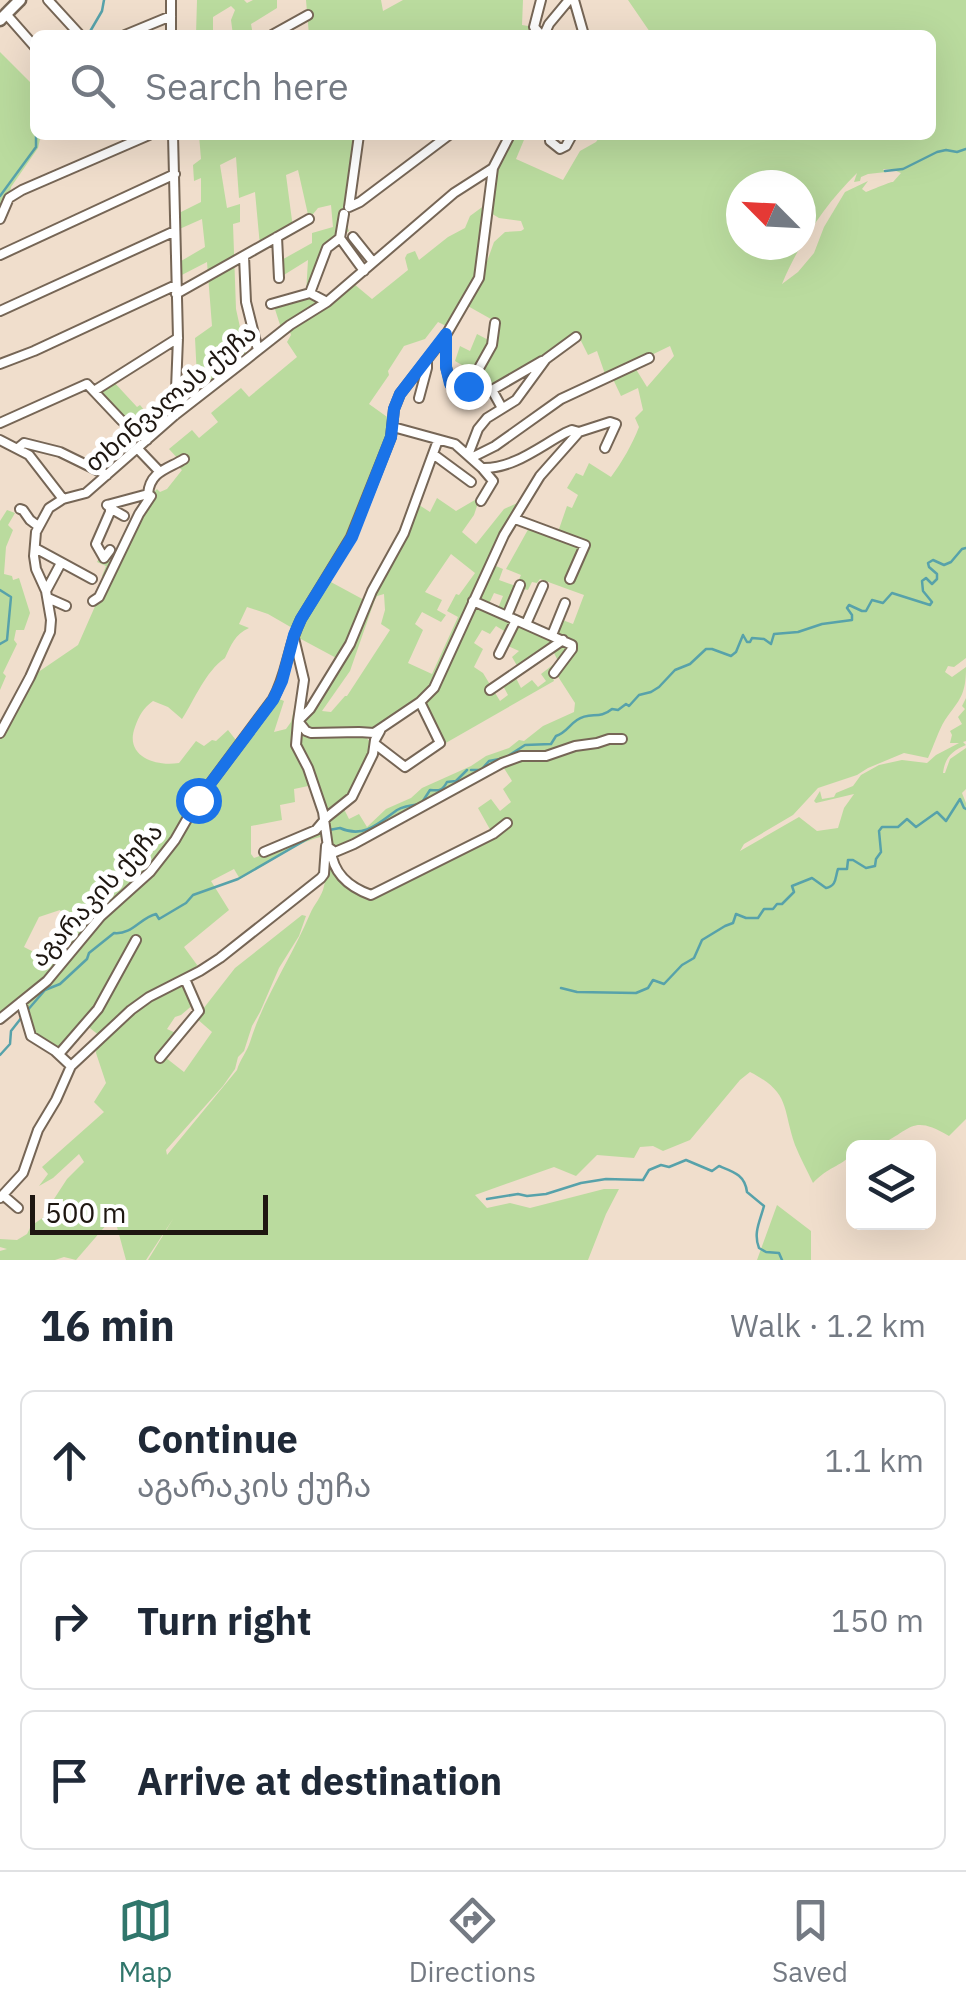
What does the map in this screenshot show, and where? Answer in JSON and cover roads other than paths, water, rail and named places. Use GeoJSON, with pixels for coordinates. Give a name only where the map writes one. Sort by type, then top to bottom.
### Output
{"type":"FeatureCollection","features":[{"type":"Feature","properties":{"kind":"main road"},"geometry":{"type":"LineString","coordinates":[[3,17],[20,0]]}},
{"type":"Feature","properties":{"kind":"street"},"geometry":{"type":"LineString","coordinates":[[48,0],[75,30]]}},
{"type":"Feature","properties":{"kind":"street"},"geometry":{"type":"LineString","coordinates":[[537,30],[534,27],[541,0]]}},
{"type":"Feature","properties":{"kind":"street"},"geometry":{"type":"LineString","coordinates":[[546,30],[571,0],[582,30]]}},
{"type":"Feature","properties":{"kind":"street"},"geometry":{"type":"LineString","coordinates":[[171,30],[173,1]]}},
{"type":"Feature","properties":{"kind":"street"},"geometry":{"type":"LineString","coordinates":[[281,30],[308,15]]}},
{"type":"Feature","properties":{"kind":"street"},"geometry":{"type":"LineString","coordinates":[[137,30],[171,16]]}},
{"type":"Feature","properties":{"kind":"street"},"geometry":{"type":"LineString","coordinates":[[3,17],[30,42]]}},
{"type":"Feature","properties":{"kind":"street"},"geometry":{"type":"LineString","coordinates":[[0,219],[9,198],[22,190],[138,140]]}},
{"type":"Feature","properties":{"kind":"street"},"geometry":{"type":"LineString","coordinates":[[173,140],[178,338],[175,416]]}},
{"type":"Feature","properties":{"kind":"street"},"geometry":{"type":"LineString","coordinates":[[310,293],[326,248],[340,238],[358,140]]}},
{"type":"Feature","properties":{"kind":"street"},"geometry":{"type":"LineString","coordinates":[[346,210],[442,140]]}},
{"type":"Feature","properties":{"kind":"street"},"geometry":{"type":"LineString","coordinates":[[492,168],[507,140]]}},
{"type":"Feature","properties":{"kind":"street"},"geometry":{"type":"LineString","coordinates":[[550,140],[560,149],[569,140]]}},
{"type":"Feature","properties":{"kind":"street","name":"თხინვალას ქუჩა"},"geometry":{"type":"LineString","coordinates":[[63,498],[86,493],[290,324],[327,302],[454,192],[492,168]]}},
{"type":"Feature","properties":{"kind":"street","name":"აგარაკის ქუჩა"},"geometry":{"type":"LineString","coordinates":[[0,1020],[47,980],[101,916],[142,882],[273,700],[306,610],[352,537],[385,455],[400,394],[446,334],[481,272],[492,168]]}},
{"type":"Feature","properties":{"kind":"street"},"geometry":{"type":"LineString","coordinates":[[0,256],[175,174]]}},
{"type":"Feature","properties":{"kind":"street"},"geometry":{"type":"LineString","coordinates":[[0,364],[176,290],[309,219]]}},
{"type":"Feature","properties":{"kind":"street"},"geometry":{"type":"LineString","coordinates":[[0,311],[175,231]]}},
{"type":"Feature","properties":{"kind":"street"},"geometry":{"type":"LineString","coordinates":[[278,237],[278,278]]}},
{"type":"Feature","properties":{"kind":"street"},"geometry":{"type":"LineString","coordinates":[[353,237],[374,262]]}},
{"type":"Feature","properties":{"kind":"street"},"geometry":{"type":"LineString","coordinates":[[340,238],[364,271]]}},
{"type":"Feature","properties":{"kind":"street"},"geometry":{"type":"LineString","coordinates":[[244,256],[246,302],[258,350]]}},
{"type":"Feature","properties":{"kind":"street"},"geometry":{"type":"LineString","coordinates":[[270,304],[310,293],[327,302]]}},
{"type":"Feature","properties":{"kind":"street"},"geometry":{"type":"LineString","coordinates":[[446,334],[448,378],[451,385],[464,389],[492,344],[495,323]]}},
{"type":"Feature","properties":{"kind":"street"},"geometry":{"type":"LineString","coordinates":[[502,408],[492,390],[576,337]]}},
{"type":"Feature","properties":{"kind":"street"},"geometry":{"type":"LineString","coordinates":[[94,391],[178,338]]}},
{"type":"Feature","properties":{"kind":"street"},"geometry":{"type":"LineString","coordinates":[[469,456],[495,446],[561,399],[650,358]]}},
{"type":"Feature","properties":{"kind":"street"},"geometry":{"type":"LineString","coordinates":[[469,456],[478,429],[521,394],[546,359]]}},
{"type":"Feature","properties":{"kind":"street"},"geometry":{"type":"LineString","coordinates":[[419,398],[426,361]]}},
{"type":"Feature","properties":{"kind":"street"},"geometry":{"type":"LineString","coordinates":[[0,423],[87,384],[147,440]]}},
{"type":"Feature","properties":{"kind":"street"},"geometry":{"type":"LineString","coordinates":[[177,393],[191,404]]}},
{"type":"Feature","properties":{"kind":"street"},"geometry":{"type":"LineString","coordinates":[[298,721],[312,733],[367,734],[380,730],[420,702],[438,682],[490,562],[540,476],[579,432],[610,422],[616,424],[605,448]]}},
{"type":"Feature","properties":{"kind":"street"},"geometry":{"type":"LineString","coordinates":[[394,427],[451,442],[469,456],[492,480],[481,501]]}},
{"type":"Feature","properties":{"kind":"street"},"geometry":{"type":"LineString","coordinates":[[482,468],[518,460],[564,433],[579,432]]}},
{"type":"Feature","properties":{"kind":"street"},"geometry":{"type":"LineString","coordinates":[[0,440],[33,458],[63,498],[48,508],[38,526],[35,548],[34,563],[47,595],[50,632],[0,733]]}},
{"type":"Feature","properties":{"kind":"street"},"geometry":{"type":"LineString","coordinates":[[298,721],[310,709],[350,644],[372,591],[404,533],[438,440]]}},
{"type":"Feature","properties":{"kind":"street"},"geometry":{"type":"LineString","coordinates":[[18,448],[24,442],[50,449],[107,476]]}},
{"type":"Feature","properties":{"kind":"street"},"geometry":{"type":"LineString","coordinates":[[138,448],[160,471]]}},
{"type":"Feature","properties":{"kind":"street"},"geometry":{"type":"LineString","coordinates":[[433,454],[471,482]]}},
{"type":"Feature","properties":{"kind":"street"},"geometry":{"type":"LineString","coordinates":[[94,601],[149,501],[150,481],[184,459]]}},
{"type":"Feature","properties":{"kind":"street"},"geometry":{"type":"LineString","coordinates":[[86,493],[124,516]]}},
{"type":"Feature","properties":{"kind":"street"},"geometry":{"type":"LineString","coordinates":[[109,506],[148,494]]}},
{"type":"Feature","properties":{"kind":"street"},"geometry":{"type":"LineString","coordinates":[[109,506],[96,544],[104,558],[110,550]]}},
{"type":"Feature","properties":{"kind":"street"},"geometry":{"type":"LineString","coordinates":[[20,508],[38,526]]}},
{"type":"Feature","properties":{"kind":"street"},"geometry":{"type":"LineString","coordinates":[[515,519],[585,546],[570,579]]}},
{"type":"Feature","properties":{"kind":"street"},"geometry":{"type":"LineString","coordinates":[[35,548],[92,579]]}},
{"type":"Feature","properties":{"kind":"street"},"geometry":{"type":"LineString","coordinates":[[47,595],[62,563]]}},
{"type":"Feature","properties":{"kind":"street"},"geometry":{"type":"LineString","coordinates":[[500,654],[520,585]]}},
{"type":"Feature","properties":{"kind":"street"},"geometry":{"type":"LineString","coordinates":[[526,624],[543,586]]}},
{"type":"Feature","properties":{"kind":"street"},"geometry":{"type":"LineString","coordinates":[[47,595],[66,606]]}},
{"type":"Feature","properties":{"kind":"street"},"geometry":{"type":"LineString","coordinates":[[473,601],[573,647],[554,673]]}},
{"type":"Feature","properties":{"kind":"street"},"geometry":{"type":"LineString","coordinates":[[552,635],[565,603]]}},
{"type":"Feature","properties":{"kind":"street"},"geometry":{"type":"LineString","coordinates":[[294,635],[303,670],[296,745],[314,784],[332,860],[353,887],[371,895],[507,824]]}},
{"type":"Feature","properties":{"kind":"street"},"geometry":{"type":"LineString","coordinates":[[490,690],[563,640]]}},
{"type":"Feature","properties":{"kind":"street"},"geometry":{"type":"LineString","coordinates":[[367,734],[401,769],[440,742],[420,702]]}},
{"type":"Feature","properties":{"kind":"street"},"geometry":{"type":"LineString","coordinates":[[264,852],[306,836],[358,790],[380,730]]}},
{"type":"Feature","properties":{"kind":"street"},"geometry":{"type":"LineString","coordinates":[[329,847],[343,850],[366,839],[502,763],[521,756],[546,756],[575,746],[622,739]]}},
{"type":"Feature","properties":{"kind":"street"},"geometry":{"type":"LineString","coordinates":[[18,1208],[1,1197],[23,1173],[38,1130],[71,1066],[131,1010],[220,958],[321,878],[329,847]]}},
{"type":"Feature","properties":{"kind":"street"},"geometry":{"type":"LineString","coordinates":[[58,1054],[98,1008],[136,940]]}},
{"type":"Feature","properties":{"kind":"street"},"geometry":{"type":"LineString","coordinates":[[160,1058],[199,1011],[185,979]]}},
{"type":"Feature","properties":{"kind":"street"},"geometry":{"type":"LineString","coordinates":[[20,1002],[32,1036],[71,1066]]}},
{"type":"Feature","properties":{"kind":"waterway"},"geometry":{"type":"LineString","coordinates":[[91,30],[104,0]]}},
{"type":"Feature","properties":{"kind":"waterway"},"geometry":{"type":"LineString","coordinates":[[0,196],[36,147],[36,140]]}},
{"type":"Feature","properties":{"kind":"waterway"},"geometry":{"type":"LineString","coordinates":[[885,171],[903,169],[937,152],[966,149]]}},
{"type":"Feature","properties":{"kind":"waterway"},"geometry":{"type":"LineString","coordinates":[[471,770],[481,770],[489,761],[505,758],[525,745],[551,744],[582,717],[629,706],[706,649],[731,656],[743,635],[747,642],[752,638],[771,644],[774,634],[852,620],[849,605],[866,611],[872,600],[883,603],[892,593],[930,605],[922,581],[926,578],[932,584],[937,574],[928,563],[933,560],[944,565],[966,548]]}},
{"type":"Feature","properties":{"kind":"waterway"},"geometry":{"type":"LineString","coordinates":[[0,590],[11,597],[7,640],[0,644]]}},
{"type":"Feature","properties":{"kind":"waterway"},"geometry":{"type":"LineString","coordinates":[[329,830],[356,832],[371,828],[400,809],[421,804],[430,790],[440,790],[467,770]]}},
{"type":"Feature","properties":{"kind":"waterway"},"geometry":{"type":"LineString","coordinates":[[561,988],[636,993],[648,988],[653,980],[664,984],[694,958],[702,940],[733,923],[736,914],[758,918],[764,909],[782,904],[794,892],[792,886],[812,878],[830,887],[838,869],[847,869],[848,860],[866,868],[875,866],[881,852],[882,827],[898,827],[907,819],[916,827],[937,812],[946,821],[960,799],[966,809]]}},
{"type":"Feature","properties":{"kind":"waterway"},"geometry":{"type":"LineString","coordinates":[[26,1012],[45,990],[60,984],[114,933],[126,931],[156,914],[159,919],[193,895],[238,879],[316,834]]}},
{"type":"Feature","properties":{"kind":"waterway"},"geometry":{"type":"LineString","coordinates":[[0,1055],[10,1044],[11,1031],[22,1017]]}},
{"type":"Feature","properties":{"kind":"waterway"},"geometry":{"type":"LineString","coordinates":[[487,1199],[546,1194],[606,1179],[643,1180],[649,1170],[686,1160],[712,1171],[719,1166],[738,1175],[747,1192],[764,1206],[757,1243],[766,1252],[779,1253],[782,1260]]}}]}
